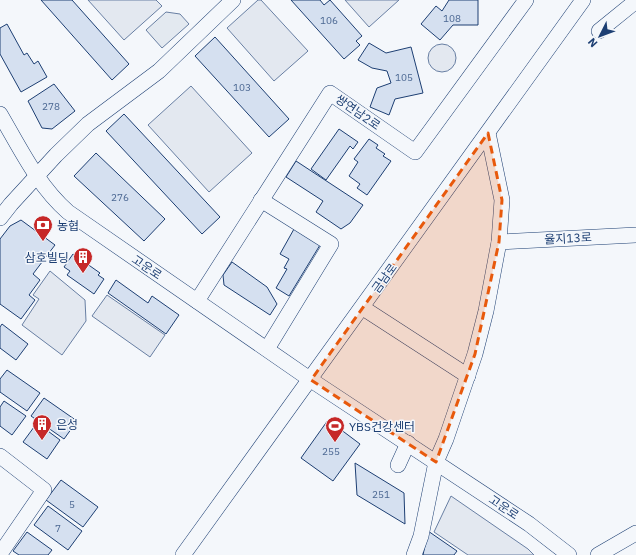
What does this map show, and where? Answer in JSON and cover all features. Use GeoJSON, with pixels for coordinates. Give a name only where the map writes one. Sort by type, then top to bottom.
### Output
{"type":"FeatureCollection","features":[{"type":"Feature","properties":{"kind":"street"},"geometry":{"type":"LineString","coordinates":[[0,218],[36,176],[88,124],[159,71],[233,0]]}},
{"type":"Feature","properties":{"kind":"street","name":"쌍연남2로"},"geometry":{"type":"LineString","coordinates":[[197,301],[330,93],[415,152],[526,0]]}},
{"type":"Feature","properties":{"kind":"street","name":"금남로"},"geometry":{"type":"LineString","coordinates":[[183,555],[363,308],[583,0]]}},
{"type":"Feature","properties":{"kind":"street"},"geometry":{"type":"LineString","coordinates":[[599,31],[636,1]]}},
{"type":"Feature","properties":{"kind":"street","name":"고운로"},"geometry":{"type":"LineString","coordinates":[[0,114],[36,176],[50,196],[68,212],[311,380],[529,524],[569,555]]}},
{"type":"Feature","properties":{"kind":"street"},"geometry":{"type":"LineString","coordinates":[[414,555],[421,536],[436,462],[446,440],[475,354],[486,311],[499,242],[502,200],[488,133]]}},
{"type":"Feature","properties":{"kind":"street"},"geometry":{"type":"LineString","coordinates":[[261,200],[331,244],[267,349]]}},
{"type":"Feature","properties":{"kind":"street","name":"율지13로"},"geometry":{"type":"LineString","coordinates":[[499,242],[636,235]]}},
{"type":"Feature","properties":{"kind":"street"},"geometry":{"type":"LineString","coordinates":[[363,308],[468,376]]}},
{"type":"Feature","properties":{"kind":"street"},"geometry":{"type":"LineString","coordinates":[[398,465],[408,443]]}},
{"type":"Feature","properties":{"kind":"street"},"geometry":{"type":"LineString","coordinates":[[0,456],[44,490],[0,554]]}},
{"type":"Feature","properties":{"kind":"street"},"geometry":{"type":"LineString","coordinates":[[598,555],[636,533]]}},
{"type":"Feature","properties":{"kind":"highlighted area"},"geometry":{"type":"Polygon","coordinates":[[[488,133],[502,200],[499,242],[475,354],[436,462],[311,380],[488,133]]]}},
{"type":"Feature","properties":{"kind":"shaded area"},"geometry":{"type":"Polygon","coordinates":[[[88,0],[156,0],[162,6],[124,40],[88,0]]]}},
{"type":"Feature","properties":{"kind":"shaded area"},"geometry":{"type":"Polygon","coordinates":[[[258,0],[261,0],[308,51],[274,81],[227,28],[258,0]]]}},
{"type":"Feature","properties":{"kind":"shaded area"},"geometry":{"type":"Polygon","coordinates":[[[345,0],[399,0],[369,27],[345,0]]]}},
{"type":"Feature","properties":{"kind":"shaded area"},"geometry":{"type":"Polygon","coordinates":[[[166,12],[180,14],[189,24],[162,48],[146,30],[166,12]]]}},
{"type":"Feature","properties":{"kind":"shaded area"},"geometry":{"type":"Polygon","coordinates":[[[442,44],[448,45],[452,48],[455,52],[455,64],[452,68],[448,71],[442,72],[436,71],[432,68],[429,64],[428,58],[429,52],[432,48],[436,45],[442,44]]]}},
{"type":"Feature","properties":{"kind":"shaded area"},"geometry":{"type":"Polygon","coordinates":[[[191,86],[252,153],[209,192],[148,125],[191,86]]]}},
{"type":"Feature","properties":{"kind":"shaded area"},"geometry":{"type":"Polygon","coordinates":[[[50,271],[85,300],[86,321],[62,355],[22,325],[39,299],[33,295],[50,271]]]}},
{"type":"Feature","properties":{"kind":"shaded area"},"geometry":{"type":"Polygon","coordinates":[[[107,295],[165,335],[150,357],[92,316],[107,295]]]}},
{"type":"Feature","properties":{"kind":"shaded area"},"geometry":{"type":"Polygon","coordinates":[[[451,496],[528,549],[534,555],[468,555],[434,532],[451,496]]]}},
{"type":"Feature","properties":{"kind":"building"},"geometry":{"type":"Polygon","coordinates":[[[41,0],[72,0],[129,64],[112,80],[41,0]]]}},
{"type":"Feature","properties":{"kind":"building"},"geometry":{"type":"Polygon","coordinates":[[[291,0],[320,0],[324,5],[330,0],[362,36],[356,41],[360,45],[344,59],[291,0]]]}},
{"type":"Feature","properties":{"kind":"building"},"geometry":{"type":"Polygon","coordinates":[[[449,0],[478,0],[478,25],[453,25],[440,40],[421,24],[436,6],[442,11],[449,0]]]}},
{"type":"Feature","properties":{"kind":"building"},"geometry":{"type":"Polygon","coordinates":[[[7,24],[24,55],[27,53],[34,64],[38,61],[47,77],[21,92],[0,54],[0,28],[7,24]]]}},
{"type":"Feature","properties":{"kind":"building"},"geometry":{"type":"Polygon","coordinates":[[[215,37],[289,119],[269,137],[195,56],[215,37]]]}},
{"type":"Feature","properties":{"kind":"building"},"geometry":{"type":"Polygon","coordinates":[[[369,43],[386,53],[411,47],[423,93],[395,99],[389,115],[370,107],[377,88],[391,83],[387,71],[372,68],[358,60],[369,43]]]}},
{"type":"Feature","properties":{"kind":"building"},"geometry":{"type":"Polygon","coordinates":[[[54,84],[75,111],[52,129],[42,128],[28,101],[54,84]]]}},
{"type":"Feature","properties":{"kind":"building"},"geometry":{"type":"Polygon","coordinates":[[[124,114],[220,217],[202,234],[106,131],[124,114]]]}},
{"type":"Feature","properties":{"kind":"building"},"geometry":{"type":"Polygon","coordinates":[[[339,129],[358,142],[353,149],[350,146],[326,180],[311,169],[339,129]]]}},
{"type":"Feature","properties":{"kind":"building"},"geometry":{"type":"Polygon","coordinates":[[[369,139],[378,145],[376,148],[385,154],[383,156],[391,161],[367,195],[357,188],[360,184],[349,176],[358,162],[354,159],[369,139]]]}},
{"type":"Feature","properties":{"kind":"building"},"geometry":{"type":"Polygon","coordinates":[[[96,153],[165,219],[144,241],[74,176],[96,153]]]}},
{"type":"Feature","properties":{"kind":"building"},"geometry":{"type":"Polygon","coordinates":[[[296,161],[363,205],[350,223],[341,229],[316,212],[323,201],[286,177],[296,161]]]}},
{"type":"Feature","properties":{"kind":"building"},"geometry":{"type":"Polygon","coordinates":[[[21,220],[55,245],[33,274],[40,280],[29,295],[35,300],[21,319],[0,304],[0,239],[10,226],[21,220]]]}},
{"type":"Feature","properties":{"kind":"building"},"geometry":{"type":"Polygon","coordinates":[[[294,229],[320,245],[289,296],[276,288],[287,269],[284,268],[289,259],[280,254],[294,229]]]}},
{"type":"Feature","properties":{"kind":"building","name":"삼호빌딩"},"geometry":{"type":"Polygon","coordinates":[[[73,254],[100,273],[98,275],[104,279],[94,294],[67,275],[70,271],[64,267],[73,254]]]}},
{"type":"Feature","properties":{"kind":"building"},"geometry":{"type":"Polygon","coordinates":[[[232,262],[267,287],[277,304],[270,315],[224,285],[223,275],[232,262]]]}},
{"type":"Feature","properties":{"kind":"building"},"geometry":{"type":"Polygon","coordinates":[[[116,280],[148,303],[152,296],[179,315],[166,334],[108,293],[116,280]]]}},
{"type":"Feature","properties":{"kind":"building"},"geometry":{"type":"Polygon","coordinates":[[[2,324],[28,344],[16,360],[0,348],[0,327],[2,324]]]}},
{"type":"Feature","properties":{"kind":"building"},"geometry":{"type":"Polygon","coordinates":[[[7,370],[40,393],[27,411],[0,392],[0,379],[7,370]]]}},
{"type":"Feature","properties":{"kind":"building"},"geometry":{"type":"Polygon","coordinates":[[[44,398],[77,421],[64,439],[31,416],[44,398]]]}},
{"type":"Feature","properties":{"kind":"building"},"geometry":{"type":"Polygon","coordinates":[[[4,401],[26,416],[12,435],[0,426],[0,407],[4,401]]]}},
{"type":"Feature","properties":{"kind":"building"},"geometry":{"type":"Polygon","coordinates":[[[328,420],[360,444],[333,481],[301,458],[328,420]]]}},
{"type":"Feature","properties":{"kind":"building","name":"은성"},"geometry":{"type":"Polygon","coordinates":[[[37,423],[60,440],[47,459],[23,442],[37,423]]]}},
{"type":"Feature","properties":{"kind":"building"},"geometry":{"type":"Polygon","coordinates":[[[355,463],[404,493],[405,524],[357,495],[355,463]]]}},
{"type":"Feature","properties":{"kind":"building"},"geometry":{"type":"Polygon","coordinates":[[[61,480],[98,507],[83,527],[46,500],[61,480]]]}},
{"type":"Feature","properties":{"kind":"building"},"geometry":{"type":"Polygon","coordinates":[[[48,506],[82,531],[68,550],[34,525],[48,506]]]}},
{"type":"Feature","properties":{"kind":"building"},"geometry":{"type":"Polygon","coordinates":[[[428,531],[457,551],[454,555],[423,555],[428,531]]]}},
{"type":"Feature","properties":{"kind":"building"},"geometry":{"type":"Polygon","coordinates":[[[27,532],[52,550],[48,555],[19,555],[13,551],[27,532]]]}},
{"type":"Feature","properties":{"kind":"place","name":"농협"},"geometry":{"type":"Point","coordinates":[43,242]}},
{"type":"Feature","properties":{"kind":"place","name":"삼호빌딩"},"geometry":{"type":"Point","coordinates":[83,274]}},
{"type":"Feature","properties":{"kind":"place","name":"은성"},"geometry":{"type":"Point","coordinates":[42,441]}},
{"type":"Feature","properties":{"kind":"place","name":"YBS건강센터"},"geometry":{"type":"Point","coordinates":[335,443]}}]}
